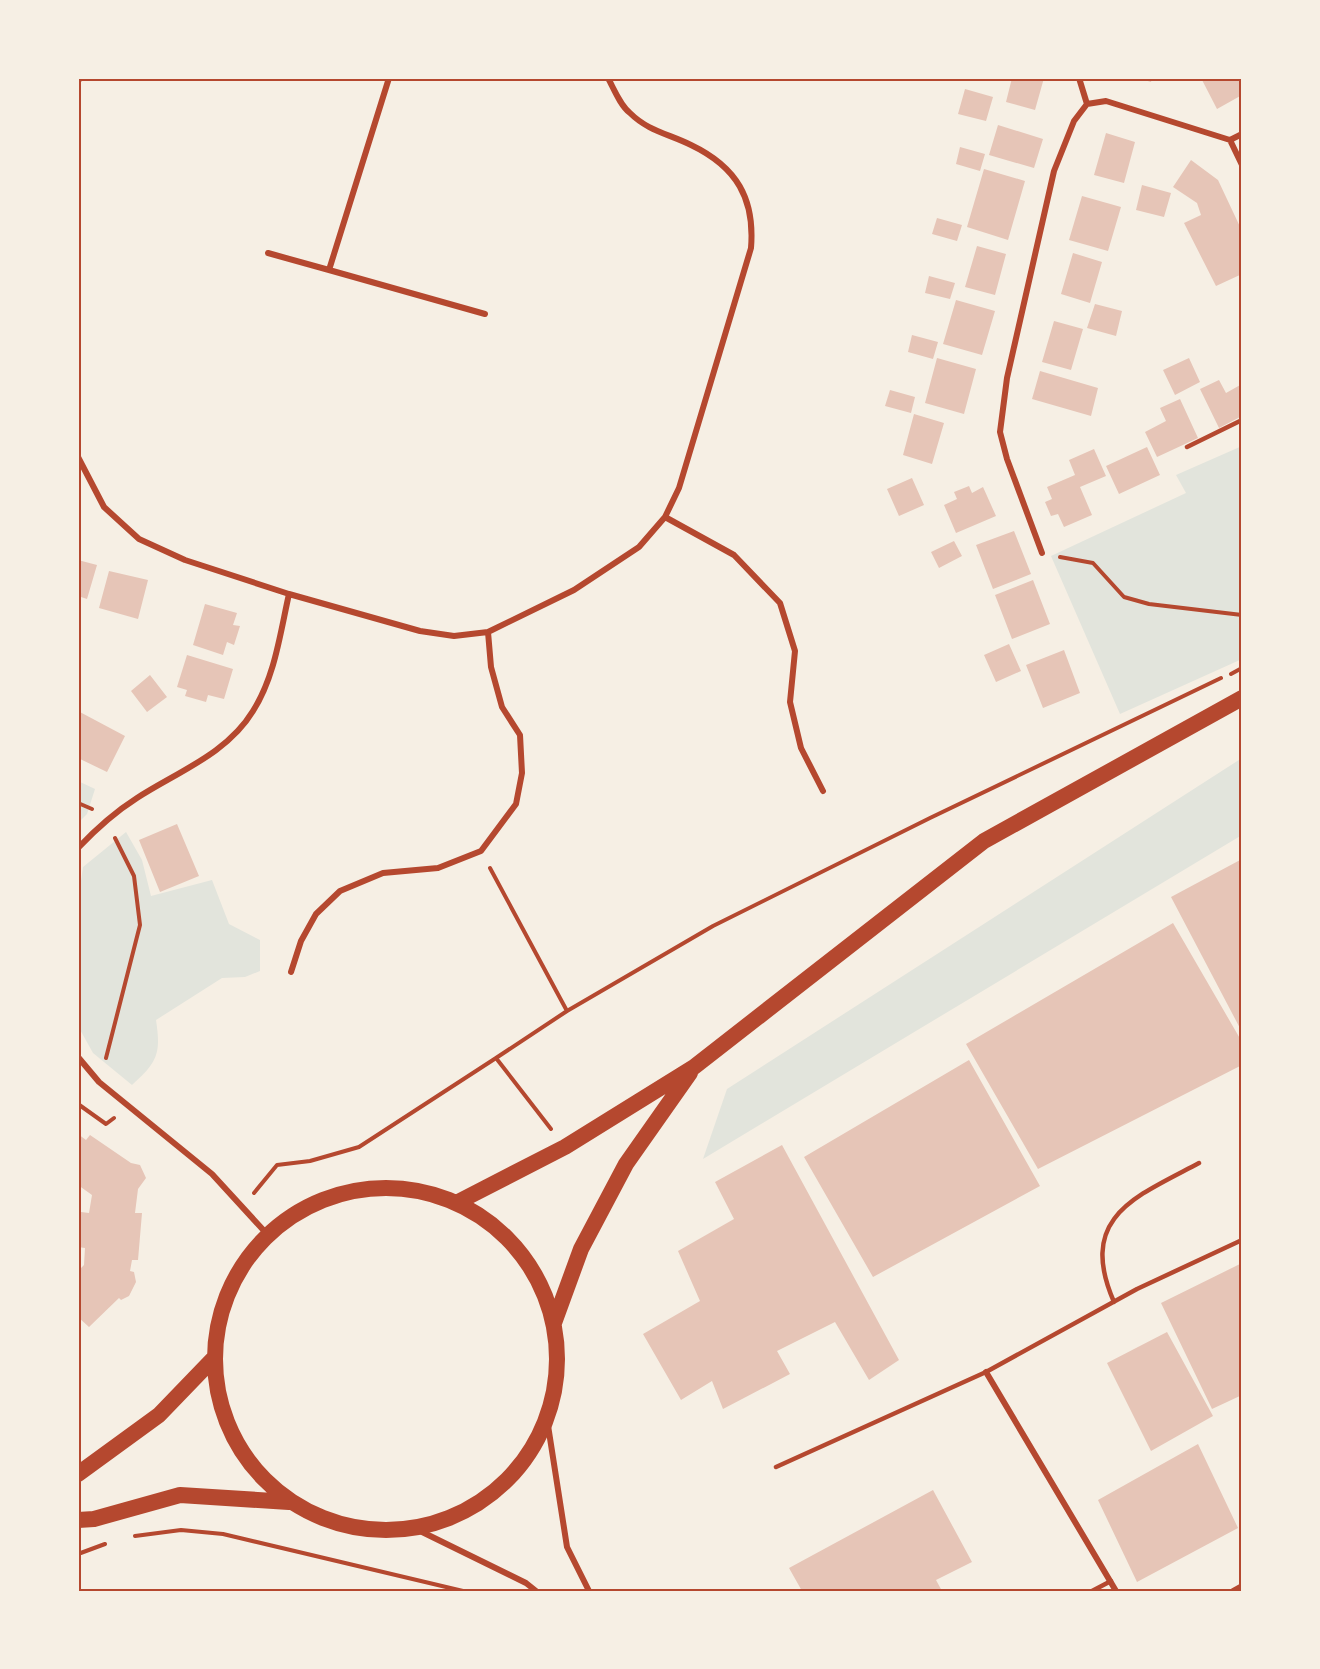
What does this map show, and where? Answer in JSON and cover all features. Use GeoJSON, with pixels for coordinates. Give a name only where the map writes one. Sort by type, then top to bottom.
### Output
{"type":"FeatureCollection","features":[{"type":"Feature","properties":{"kind":"highway"},"geometry":{"type":"LineString","coordinates":[[458,1202],[565,1147],[694,1067],[984,841],[1242,698]]}},
{"type":"Feature","properties":{"kind":"highway"},"geometry":{"type":"LineString","coordinates":[[554,1323],[582,1249],[626,1164],[694,1067]]}},
{"type":"Feature","properties":{"kind":"highway"},"geometry":{"type":"LineString","coordinates":[[358,1188],[409,1188],[458,1202],[502,1232],[535,1273],[554,1323],[558,1355],[555,1388],[547,1419],[526,1459],[496,1491],[459,1515],[416,1529],[383,1532],[350,1528],[318,1518],[289,1502],[249,1464],[222,1414],[213,1359],[219,1313],[238,1270],[267,1233],[309,1204],[358,1188]]}},
{"type":"Feature","properties":{"kind":"highway"},"geometry":{"type":"LineString","coordinates":[[78,1474],[159,1415],[213,1359]]}},
{"type":"Feature","properties":{"kind":"highway"},"geometry":{"type":"LineString","coordinates":[[78,1520],[94,1519],[180,1495],[289,1502]]}},
{"type":"Feature","properties":{"kind":"street"},"geometry":{"type":"LineString","coordinates":[[328,270],[388,78]]}},
{"type":"Feature","properties":{"kind":"street"},"geometry":{"type":"LineString","coordinates":[[78,457],[104,507],[139,539],[185,560],[289,594],[420,631],[454,636],[488,632],[584,584],[639,547],[665,517],[679,488],[751,248],[753,224],[745,192],[715,158],[690,144],[654,132],[628,112],[608,78]]}},
{"type":"Feature","properties":{"kind":"street"},"geometry":{"type":"LineString","coordinates":[[1079,78],[1087,104]]}},
{"type":"Feature","properties":{"kind":"street"},"geometry":{"type":"LineString","coordinates":[[1042,553],[1007,459],[1000,432],[1007,378],[1054,171],[1074,121],[1087,104],[1106,101],[1230,140],[1242,134]]}},
{"type":"Feature","properties":{"kind":"street"},"geometry":{"type":"LineString","coordinates":[[1230,140],[1242,165]]}},
{"type":"Feature","properties":{"kind":"street"},"geometry":{"type":"LineString","coordinates":[[268,253],[485,314]]}},
{"type":"Feature","properties":{"kind":"street"},"geometry":{"type":"LineString","coordinates":[[665,517],[734,555],[780,603],[795,651],[790,702],[801,748],[823,790]]}},
{"type":"Feature","properties":{"kind":"street"},"geometry":{"type":"LineString","coordinates":[[78,848],[106,821],[138,798],[182,773],[227,741],[253,712],[272,672],[289,594]]}},
{"type":"Feature","properties":{"kind":"street"},"geometry":{"type":"LineString","coordinates":[[291,972],[301,941],[316,914],[340,891],[384,873],[438,868],[481,851],[516,804],[522,772],[520,735],[502,707],[491,667],[488,632]]}},
{"type":"Feature","properties":{"kind":"street"},"geometry":{"type":"LineString","coordinates":[[78,1057],[99,1082],[212,1174],[267,1233]]}},
{"type":"Feature","properties":{"kind":"street"},"geometry":{"type":"LineString","coordinates":[[986,1372],[1116,1591]]}},
{"type":"Feature","properties":{"kind":"street"},"geometry":{"type":"LineString","coordinates":[[547,1419],[567,1547],[589,1591]]}},
{"type":"Feature","properties":{"kind":"street"},"geometry":{"type":"LineString","coordinates":[[416,1529],[526,1583],[536,1591]]}},
{"type":"Feature","properties":{"kind":"street"},"geometry":{"type":"LineString","coordinates":[[1233,1591],[1242,1586]]}},
{"type":"Feature","properties":{"kind":"lane"},"geometry":{"type":"LineString","coordinates":[[1187,447],[1242,420]]}},
{"type":"Feature","properties":{"kind":"lane"},"geometry":{"type":"LineString","coordinates":[[1114,1302],[1104,1279],[1101,1262],[1104,1239],[1116,1215],[1132,1198],[1199,1164]]}},
{"type":"Feature","properties":{"kind":"lane"},"geometry":{"type":"LineString","coordinates":[[776,1467],[986,1372],[1114,1302],[1242,1240]]}},
{"type":"Feature","properties":{"kind":"lane"},"geometry":{"type":"LineString","coordinates":[[1092,1591],[1111,1581]]}},
{"type":"Feature","properties":{"kind":"path"},"geometry":{"type":"LineString","coordinates":[[1042,553],[1093,563],[1124,597],[1149,604],[1242,615]]}},
{"type":"Feature","properties":{"kind":"path"},"geometry":{"type":"LineString","coordinates":[[243,1207],[277,1165],[310,1161],[359,1147],[567,1011],[713,926],[930,818],[1242,668]]}},
{"type":"Feature","properties":{"kind":"path"},"geometry":{"type":"LineString","coordinates":[[99,1082],[140,925],[134,876],[106,821]]}},
{"type":"Feature","properties":{"kind":"path"},"geometry":{"type":"LineString","coordinates":[[481,851],[567,1011]]}},
{"type":"Feature","properties":{"kind":"path"},"geometry":{"type":"LineString","coordinates":[[496,1058],[565,1147]]}},
{"type":"Feature","properties":{"kind":"path"},"geometry":{"type":"LineString","coordinates":[[78,1104],[106,1124],[128,1106]]}},
{"type":"Feature","properties":{"kind":"path"},"geometry":{"type":"LineString","coordinates":[[129,1537],[181,1530],[223,1534],[463,1591]]}},
{"type":"Feature","properties":{"kind":"path"},"geometry":{"type":"LineString","coordinates":[[78,1554],[107,1543]]}},
{"type":"Feature","properties":{"kind":"shaded area"},"geometry":{"type":"Polygon","coordinates":[[[1242,446],[1242,659],[1120,714],[1051,556],[1186,493],[1176,475],[1242,446]]]}},
{"type":"Feature","properties":{"kind":"shaded area"},"geometry":{"type":"Polygon","coordinates":[[[1242,758],[1242,835],[703,1159],[727,1089],[1242,758]]]}},
{"type":"Feature","properties":{"kind":"shaded area"},"geometry":{"type":"Polygon","coordinates":[[[78,781],[95,789],[87,814],[78,823],[78,781]]]}},
{"type":"Feature","properties":{"kind":"shaded area"},"geometry":{"type":"Polygon","coordinates":[[[126,832],[142,860],[151,896],[212,880],[229,924],[260,940],[260,971],[245,977],[222,978],[156,1020],[158,1041],[156,1056],[147,1070],[132,1085],[93,1053],[78,1026],[78,902],[83,867],[126,832]]]}},
{"type":"Feature","properties":{"kind":"building"},"geometry":{"type":"Polygon","coordinates":[[[1012,78],[1044,78],[1035,110],[1006,102],[1012,78]]]}},
{"type":"Feature","properties":{"kind":"building"},"geometry":{"type":"Polygon","coordinates":[[[1138,78],[1152,78],[1151,82],[1138,78]]]}},
{"type":"Feature","properties":{"kind":"building"},"geometry":{"type":"Polygon","coordinates":[[[1201,78],[1242,78],[1242,95],[1217,109],[1201,78]]]}},
{"type":"Feature","properties":{"kind":"building"},"geometry":{"type":"Polygon","coordinates":[[[965,89],[993,97],[986,121],[958,114],[965,89]]]}},
{"type":"Feature","properties":{"kind":"building"},"geometry":{"type":"Polygon","coordinates":[[[998,125],[1043,139],[1034,168],[989,155],[998,125]]]}},
{"type":"Feature","properties":{"kind":"building"},"geometry":{"type":"Polygon","coordinates":[[[1106,133],[1135,142],[1124,183],[1094,175],[1106,133]]]}},
{"type":"Feature","properties":{"kind":"building"},"geometry":{"type":"Polygon","coordinates":[[[960,147],[985,154],[980,171],[956,164],[960,147]]]}},
{"type":"Feature","properties":{"kind":"building"},"geometry":{"type":"Polygon","coordinates":[[[1191,160],[1218,180],[1242,231],[1242,274],[1216,286],[1184,223],[1201,215],[1197,203],[1173,187],[1191,160]]]}},
{"type":"Feature","properties":{"kind":"building"},"geometry":{"type":"Polygon","coordinates":[[[984,169],[1025,181],[1008,240],[967,227],[984,169]]]}},
{"type":"Feature","properties":{"kind":"building"},"geometry":{"type":"Polygon","coordinates":[[[1142,185],[1171,193],[1164,217],[1136,210],[1142,185]]]}},
{"type":"Feature","properties":{"kind":"building"},"geometry":{"type":"Polygon","coordinates":[[[1082,196],[1121,207],[1108,251],[1069,240],[1082,196]]]}},
{"type":"Feature","properties":{"kind":"building"},"geometry":{"type":"Polygon","coordinates":[[[937,218],[962,225],[957,241],[932,234],[937,218]]]}},
{"type":"Feature","properties":{"kind":"building"},"geometry":{"type":"Polygon","coordinates":[[[977,246],[1006,254],[995,295],[965,287],[977,246]]]}},
{"type":"Feature","properties":{"kind":"building"},"geometry":{"type":"Polygon","coordinates":[[[1073,253],[1102,262],[1090,303],[1061,294],[1073,253]]]}},
{"type":"Feature","properties":{"kind":"building"},"geometry":{"type":"Polygon","coordinates":[[[929,276],[955,283],[950,299],[925,293],[929,276]]]}},
{"type":"Feature","properties":{"kind":"building"},"geometry":{"type":"Polygon","coordinates":[[[956,300],[995,311],[982,355],[943,344],[956,300]]]}},
{"type":"Feature","properties":{"kind":"building"},"geometry":{"type":"Polygon","coordinates":[[[1095,304],[1122,311],[1116,336],[1087,328],[1095,304]]]}},
{"type":"Feature","properties":{"kind":"building"},"geometry":{"type":"Polygon","coordinates":[[[1054,321],[1083,329],[1071,370],[1042,362],[1054,321]]]}},
{"type":"Feature","properties":{"kind":"building"},"geometry":{"type":"Polygon","coordinates":[[[912,335],[938,342],[933,359],[908,352],[912,335]]]}},
{"type":"Feature","properties":{"kind":"building"},"geometry":{"type":"Polygon","coordinates":[[[937,358],[976,369],[964,414],[925,403],[937,358]]]}},
{"type":"Feature","properties":{"kind":"building"},"geometry":{"type":"Polygon","coordinates":[[[1189,358],[1200,382],[1175,395],[1163,370],[1189,358]]]}},
{"type":"Feature","properties":{"kind":"building"},"geometry":{"type":"Polygon","coordinates":[[[1040,371],[1098,388],[1091,416],[1032,399],[1040,371]]]}},
{"type":"Feature","properties":{"kind":"building"},"geometry":{"type":"Polygon","coordinates":[[[1219,380],[1226,393],[1242,384],[1242,416],[1219,428],[1200,389],[1219,380]]]}},
{"type":"Feature","properties":{"kind":"building"},"geometry":{"type":"Polygon","coordinates":[[[890,390],[915,397],[911,413],[885,406],[890,390]]]}},
{"type":"Feature","properties":{"kind":"building"},"geometry":{"type":"Polygon","coordinates":[[[1180,399],[1198,438],[1157,457],[1145,432],[1166,421],[1160,408],[1180,399]]]}},
{"type":"Feature","properties":{"kind":"building"},"geometry":{"type":"Polygon","coordinates":[[[914,414],[944,423],[932,464],[903,455],[914,414]]]}},
{"type":"Feature","properties":{"kind":"building"},"geometry":{"type":"Polygon","coordinates":[[[1147,447],[1160,475],[1119,494],[1106,466],[1147,447]]]}},
{"type":"Feature","properties":{"kind":"building"},"geometry":{"type":"Polygon","coordinates":[[[1094,449],[1106,476],[1080,487],[1092,515],[1064,527],[1058,514],[1051,516],[1045,502],[1052,499],[1047,487],[1075,475],[1069,460],[1094,449]]]}},
{"type":"Feature","properties":{"kind":"building"},"geometry":{"type":"Polygon","coordinates":[[[912,478],[924,505],[899,516],[887,489],[912,478]]]}},
{"type":"Feature","properties":{"kind":"building"},"geometry":{"type":"Polygon","coordinates":[[[969,486],[972,493],[983,487],[996,516],[956,533],[944,505],[957,499],[954,492],[969,486]]]}},
{"type":"Feature","properties":{"kind":"building"},"geometry":{"type":"Polygon","coordinates":[[[1014,531],[1031,574],[993,589],[976,545],[1014,531]]]}},
{"type":"Feature","properties":{"kind":"building"},"geometry":{"type":"Polygon","coordinates":[[[954,541],[962,556],[939,568],[931,552],[954,541]]]}},
{"type":"Feature","properties":{"kind":"building"},"geometry":{"type":"Polygon","coordinates":[[[78,560],[97,565],[87,599],[78,596],[78,560]]]}},
{"type":"Feature","properties":{"kind":"building"},"geometry":{"type":"Polygon","coordinates":[[[109,571],[148,580],[138,619],[99,608],[109,571]]]}},
{"type":"Feature","properties":{"kind":"building"},"geometry":{"type":"Polygon","coordinates":[[[1033,580],[1050,624],[1012,639],[995,595],[1033,580]]]}},
{"type":"Feature","properties":{"kind":"building"},"geometry":{"type":"Polygon","coordinates":[[[205,604],[237,613],[233,625],[240,626],[234,645],[227,642],[223,655],[193,645],[205,604]]]}},
{"type":"Feature","properties":{"kind":"building"},"geometry":{"type":"Polygon","coordinates":[[[1009,644],[1021,671],[996,682],[984,655],[1009,644]]]}},
{"type":"Feature","properties":{"kind":"building"},"geometry":{"type":"Polygon","coordinates":[[[1064,650],[1080,693],[1043,708],[1026,665],[1064,650]]]}},
{"type":"Feature","properties":{"kind":"building"},"geometry":{"type":"Polygon","coordinates":[[[187,655],[233,669],[224,699],[208,695],[206,702],[185,696],[187,690],[177,687],[187,655]]]}},
{"type":"Feature","properties":{"kind":"building"},"geometry":{"type":"Polygon","coordinates":[[[150,675],[167,697],[147,712],[131,691],[150,675]]]}},
{"type":"Feature","properties":{"kind":"building"},"geometry":{"type":"Polygon","coordinates":[[[78,711],[125,736],[107,772],[78,758],[78,711]]]}},
{"type":"Feature","properties":{"kind":"building"},"geometry":{"type":"Polygon","coordinates":[[[177,824],[199,876],[160,892],[139,840],[177,824]]]}},
{"type":"Feature","properties":{"kind":"building"},"geometry":{"type":"Polygon","coordinates":[[[1242,859],[1242,1032],[1171,897],[1242,859]]]}},
{"type":"Feature","properties":{"kind":"building"},"geometry":{"type":"Polygon","coordinates":[[[1173,923],[1242,1042],[1242,1065],[1038,1169],[966,1044],[1173,923]]]}},
{"type":"Feature","properties":{"kind":"building"},"geometry":{"type":"Polygon","coordinates":[[[969,1060],[1040,1186],[873,1277],[804,1157],[969,1060]]]}},
{"type":"Feature","properties":{"kind":"building"},"geometry":{"type":"Polygon","coordinates":[[[78,1134],[86,1140],[90,1135],[131,1163],[140,1165],[146,1178],[138,1189],[135,1213],[142,1213],[138,1260],[132,1260],[130,1271],[134,1272],[136,1282],[129,1296],[121,1300],[119,1298],[89,1327],[78,1317],[78,1271],[84,1265],[85,1248],[78,1247],[81,1212],[89,1213],[92,1195],[78,1185],[78,1134]]]}},
{"type":"Feature","properties":{"kind":"building"},"geometry":{"type":"Polygon","coordinates":[[[782,1145],[899,1360],[869,1380],[835,1322],[777,1351],[790,1374],[723,1409],[712,1381],[681,1400],[643,1334],[700,1301],[678,1251],[734,1219],[715,1182],[782,1145]]]}},
{"type":"Feature","properties":{"kind":"building"},"geometry":{"type":"Polygon","coordinates":[[[1242,1263],[1242,1395],[1212,1409],[1161,1303],[1242,1263]]]}},
{"type":"Feature","properties":{"kind":"building"},"geometry":{"type":"Polygon","coordinates":[[[1167,1332],[1213,1416],[1151,1451],[1107,1363],[1167,1332]]]}},
{"type":"Feature","properties":{"kind":"building"},"geometry":{"type":"Polygon","coordinates":[[[1198,1444],[1238,1528],[1137,1582],[1098,1500],[1198,1444]]]}},
{"type":"Feature","properties":{"kind":"building"},"geometry":{"type":"Polygon","coordinates":[[[933,1490],[972,1562],[936,1580],[942,1591],[802,1591],[789,1568],[933,1490]]]}}]}
